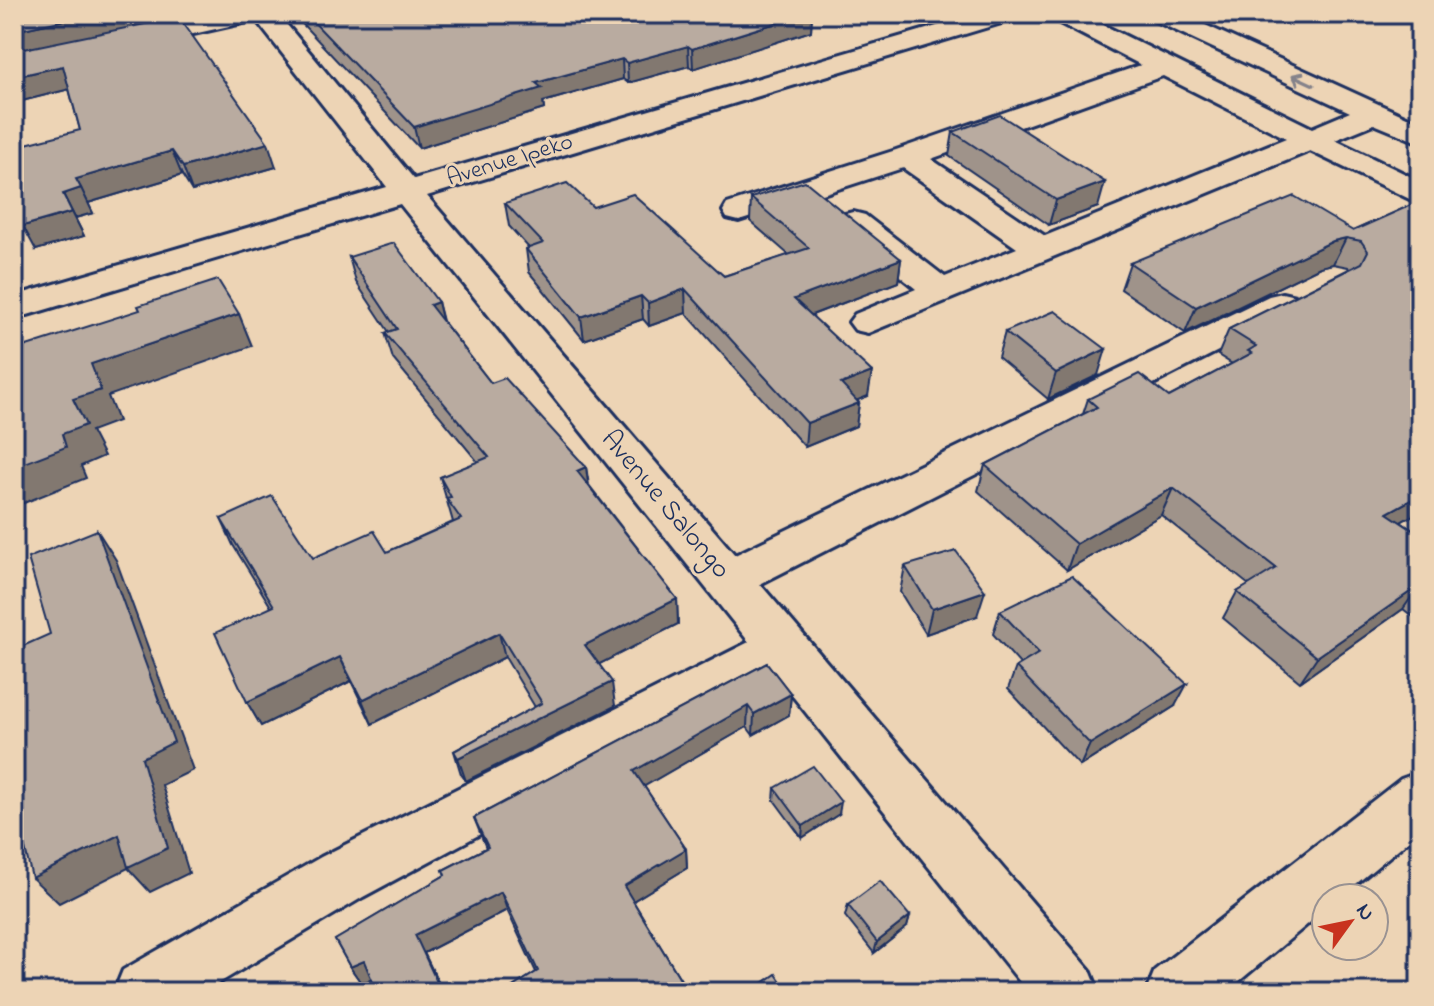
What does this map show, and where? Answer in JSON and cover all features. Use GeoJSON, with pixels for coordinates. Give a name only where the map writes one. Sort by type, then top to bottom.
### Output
{"type":"FeatureCollection","features":[{"type":"Feature","properties":{"kind":"street"},"geometry":{"type":"LineString","coordinates":[[14,66],[249,14]]}},
{"type":"Feature","properties":{"kind":"street","name":"Avenue Salongo"},"geometry":{"type":"LineString","coordinates":[[265,14],[407,192],[1068,992]]}},
{"type":"Feature","properties":{"kind":"street","name":"Avenue Ipeko"},"geometry":{"type":"LineString","coordinates":[[14,308],[407,192],[914,29],[1006,14]]}},
{"type":"Feature","properties":{"kind":"street"},"geometry":{"type":"LineString","coordinates":[[1061,14],[1420,194]]}},
{"type":"Feature","properties":{"kind":"street"},"geometry":{"type":"LineString","coordinates":[[1160,14],[1420,134]]}},
{"type":"Feature","properties":{"kind":"street"},"geometry":{"type":"LineString","coordinates":[[739,211],[907,157],[1164,66]]}},
{"type":"Feature","properties":{"kind":"street"},"geometry":{"type":"LineString","coordinates":[[868,322],[1374,113]]}},
{"type":"Feature","properties":{"kind":"street"},"geometry":{"type":"LineString","coordinates":[[907,157],[1042,250]]}},
{"type":"Feature","properties":{"kind":"street"},"geometry":{"type":"LineString","coordinates":[[810,188],[942,292]]}},
{"type":"Feature","properties":{"kind":"street"},"geometry":{"type":"LineString","coordinates":[[727,580],[1320,285]]}},
{"type":"Feature","properties":{"kind":"street"},"geometry":{"type":"LineString","coordinates":[[145,992],[342,877],[784,647]]}},
{"type":"Feature","properties":{"kind":"street"},"geometry":{"type":"LineString","coordinates":[[1177,992],[1420,797]]}},
{"type":"Feature","properties":{"kind":"building"},"geometry":{"type":"Polygon","coordinates":[[[14,14],[92,14],[14,31],[14,14]]]}},
{"type":"Feature","properties":{"kind":"building"},"geometry":{"type":"Polygon","coordinates":[[[306,14],[805,14],[692,49],[688,46],[627,63],[622,59],[536,83],[542,88],[414,127],[306,14]]]}},
{"type":"Feature","properties":{"kind":"building"},"geometry":{"type":"Polygon","coordinates":[[[179,17],[268,143],[183,167],[172,151],[76,179],[81,188],[63,194],[72,212],[23,226],[14,204],[14,147],[80,130],[63,66],[14,77],[14,51],[179,17]]]}},
{"type":"Feature","properties":{"kind":"building"},"geometry":{"type":"Polygon","coordinates":[[[1000,115],[1105,182],[1056,200],[953,132],[1000,115]]]}},
{"type":"Feature","properties":{"kind":"building"},"geometry":{"type":"Polygon","coordinates":[[[805,181],[901,259],[794,299],[872,372],[841,384],[859,403],[807,423],[685,289],[648,303],[641,296],[581,317],[526,249],[543,243],[505,203],[567,183],[593,207],[633,194],[724,276],[809,248],[751,198],[805,181]]]}},
{"type":"Feature","properties":{"kind":"building"},"geometry":{"type":"Polygon","coordinates":[[[1294,196],[1353,231],[1420,201],[1420,495],[1387,513],[1420,535],[1420,585],[1317,657],[1237,592],[1276,568],[1173,488],[1076,544],[985,465],[1097,407],[1088,399],[1139,374],[1169,397],[1252,353],[1248,351],[1256,346],[1229,329],[1362,263],[1368,251],[1361,241],[1346,238],[1333,241],[1196,307],[1130,263],[1294,196]]]}},
{"type":"Feature","properties":{"kind":"building"},"geometry":{"type":"Polygon","coordinates":[[[394,243],[438,302],[430,305],[491,383],[505,378],[586,467],[577,471],[677,599],[585,645],[612,682],[458,758],[454,751],[542,703],[499,633],[362,700],[340,657],[247,702],[215,633],[274,606],[221,519],[272,496],[313,558],[374,531],[387,552],[461,519],[446,498],[451,497],[440,477],[489,457],[385,333],[397,329],[349,257],[394,243]]]}},
{"type":"Feature","properties":{"kind":"building"},"geometry":{"type":"Polygon","coordinates":[[[218,280],[239,314],[91,364],[101,390],[73,399],[86,425],[62,434],[66,447],[14,467],[14,350],[140,310],[138,306],[218,280]]]}},
{"type":"Feature","properties":{"kind":"building"},"geometry":{"type":"Polygon","coordinates":[[[1055,311],[1106,349],[1056,373],[1005,332],[1055,311]]]}},
{"type":"Feature","properties":{"kind":"building"},"geometry":{"type":"Polygon","coordinates":[[[97,530],[174,742],[142,758],[168,848],[128,867],[119,835],[32,878],[14,802],[14,650],[50,634],[28,558],[97,530]]]}},
{"type":"Feature","properties":{"kind":"building"},"geometry":{"type":"Polygon","coordinates":[[[956,551],[985,591],[932,609],[905,566],[956,551]]]}},
{"type":"Feature","properties":{"kind":"building"},"geometry":{"type":"Polygon","coordinates":[[[1072,576],[1187,684],[1090,744],[1016,667],[1039,653],[1000,611],[1072,576]]]}},
{"type":"Feature","properties":{"kind":"building"},"geometry":{"type":"Polygon","coordinates":[[[767,663],[791,694],[754,714],[748,706],[634,771],[686,849],[624,886],[687,990],[696,984],[701,992],[505,992],[538,971],[501,892],[415,935],[437,982],[421,992],[377,992],[364,961],[350,967],[335,940],[445,875],[443,870],[488,847],[474,818],[767,663]]]}},
{"type":"Feature","properties":{"kind":"building"},"geometry":{"type":"Polygon","coordinates":[[[813,766],[841,802],[803,826],[775,788],[813,766]]]}},
{"type":"Feature","properties":{"kind":"building"},"geometry":{"type":"Polygon","coordinates":[[[880,881],[910,916],[877,942],[848,905],[880,881]]]}},
{"type":"Feature","properties":{"kind":"building"},"geometry":{"type":"Polygon","coordinates":[[[776,974],[788,992],[750,992],[776,974]]]}}]}
